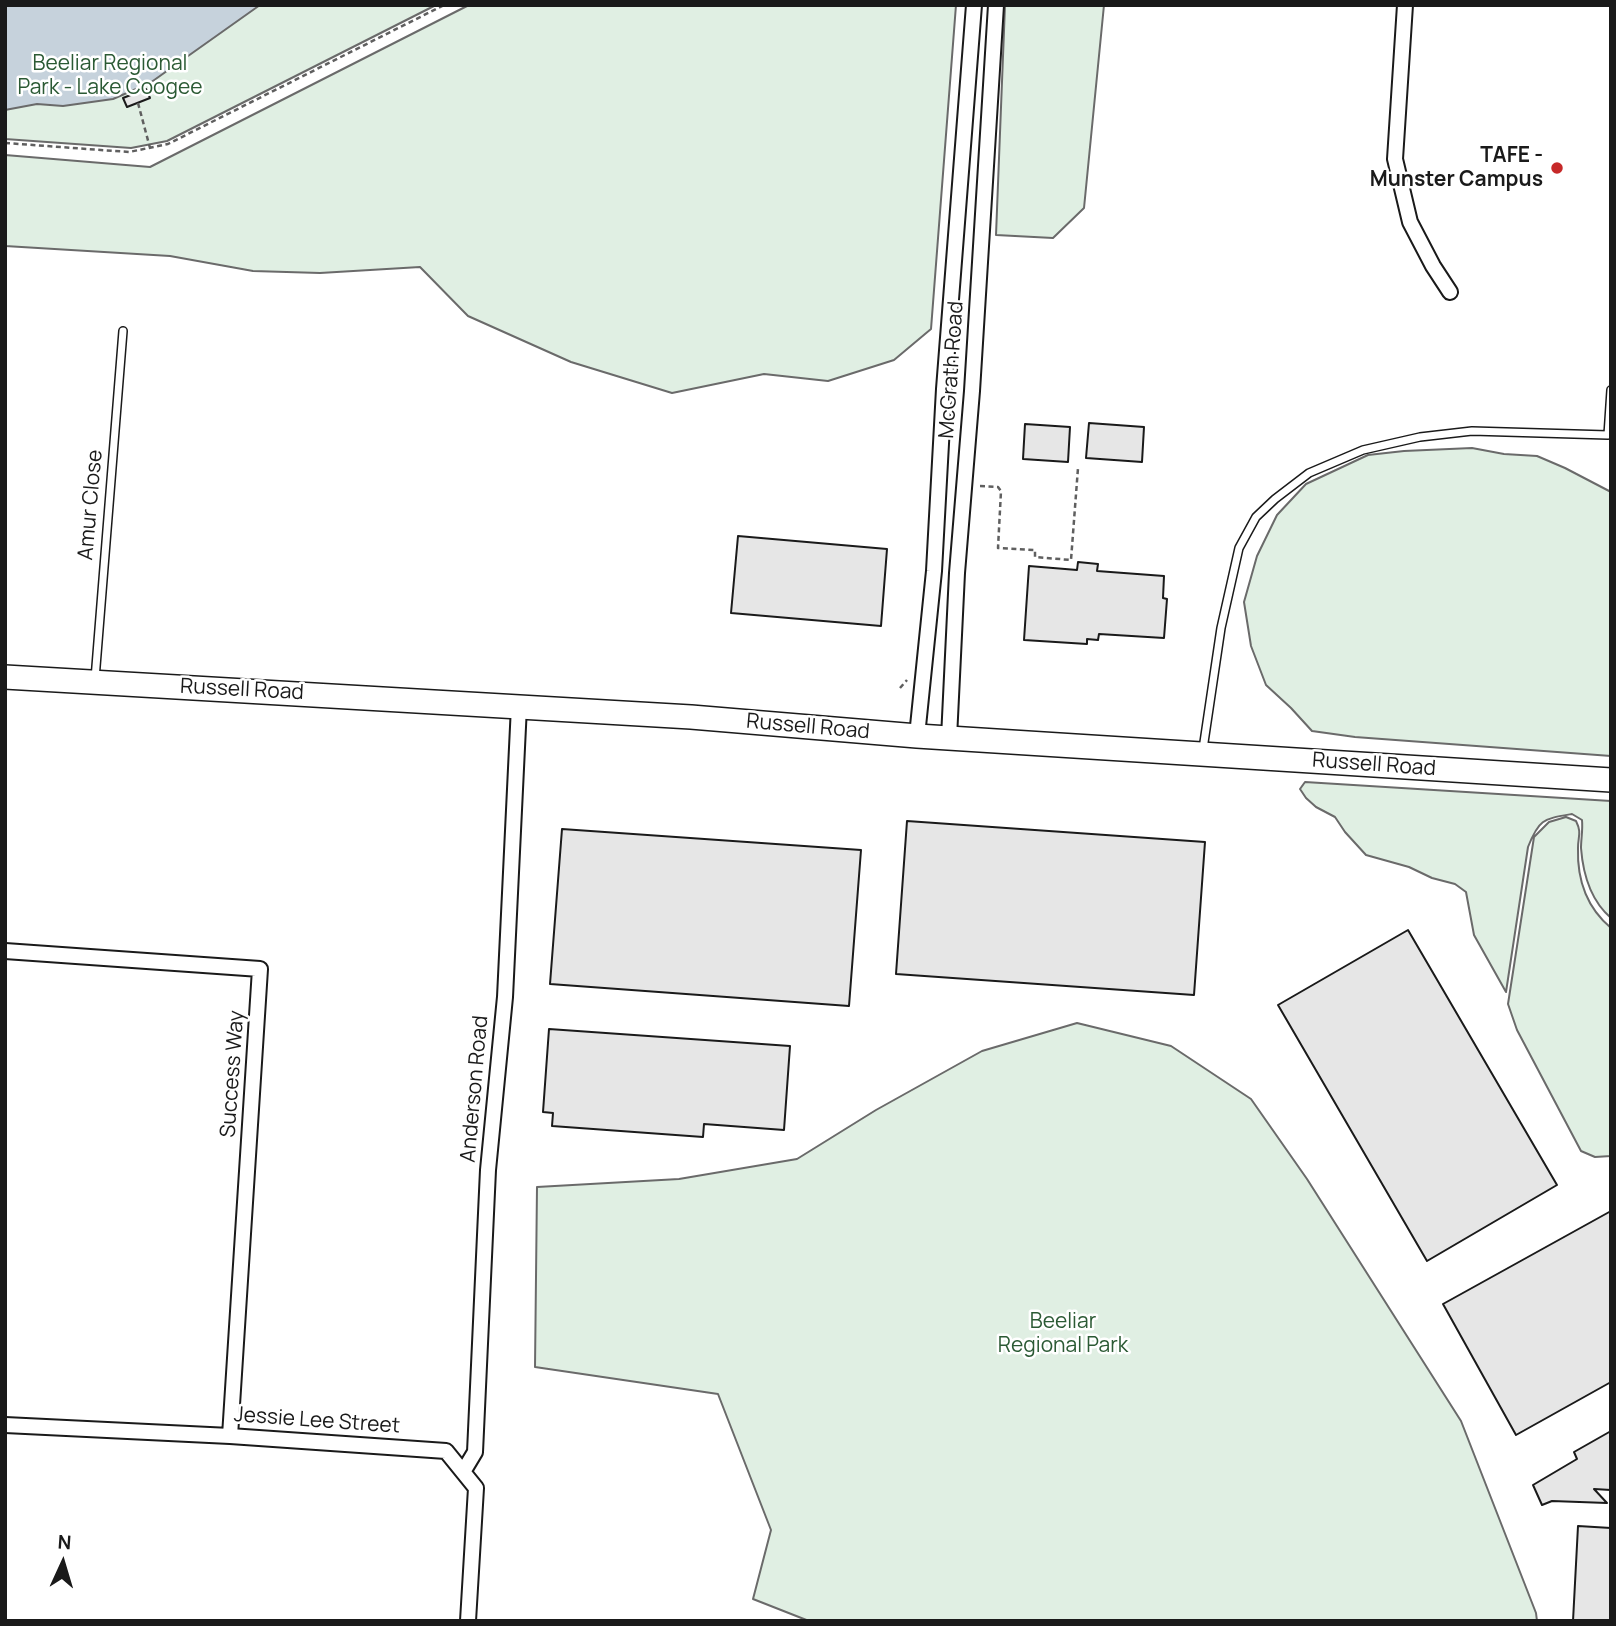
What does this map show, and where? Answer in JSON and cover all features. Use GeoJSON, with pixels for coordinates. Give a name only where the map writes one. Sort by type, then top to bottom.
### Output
{"type":"FeatureCollection","features":[{"type":"Feature","properties":{"kind":"main road","name":"Russell Road"},"geometry":{"type":"LineString","coordinates":[[5,677],[691,717],[917,736],[1611,780]]}},
{"type":"Feature","properties":{"kind":"street","name":"McGrath Road"},"geometry":{"type":"LineString","coordinates":[[917,736],[933,571],[944,389],[974,5]]}},
{"type":"Feature","properties":{"kind":"street","name":"McGrath Road"},"geometry":{"type":"LineString","coordinates":[[949,738],[957,573],[975,350],[996,5]]}},
{"type":"Feature","properties":{"kind":"street"},"geometry":{"type":"LineString","coordinates":[[1405,5],[1395,159],[1410,222],[1450,292]]}},
{"type":"Feature","properties":{"kind":"street","name":"Anderson Road"},"geometry":{"type":"LineString","coordinates":[[463,1472],[475,1452],[488,1170],[505,997],[519,706]]}},
{"type":"Feature","properties":{"kind":"street","name":"Success Way"},"geometry":{"type":"LineString","coordinates":[[5,951],[260,970],[230,1436]]}},
{"type":"Feature","properties":{"kind":"street","name":"Jessie Lee Street"},"geometry":{"type":"LineString","coordinates":[[5,1424],[446,1451],[476,1488],[468,1621]]}},
{"type":"Feature","properties":{"kind":"lane","name":"Amur Close"},"geometry":{"type":"LineString","coordinates":[[95,681],[123,331]]}},
{"type":"Feature","properties":{"kind":"lane"},"geometry":{"type":"LineString","coordinates":[[1203,753],[1221,628],[1239,548],[1256,517],[1275,499],[1309,473],[1330,464],[1363,450],[1420,437],[1472,431],[1608,435],[1611,390]]}},
{"type":"Feature","properties":{"kind":"path"},"geometry":{"type":"LineString","coordinates":[[5,143],[130,152],[168,144],[444,5]]}},
{"type":"Feature","properties":{"kind":"path"},"geometry":{"type":"LineString","coordinates":[[138,103],[150,148]]}},
{"type":"Feature","properties":{"kind":"path"},"geometry":{"type":"LineString","coordinates":[[977,487],[998,487],[1001,491],[998,548],[1035,551],[1035,557],[1071,560],[1078,468]]}},
{"type":"Feature","properties":{"kind":"green space","name":"Beeliar Regional Park - Lake Coogee"},"geometry":{"type":"Polygon","coordinates":[[[5,5],[436,5],[167,141],[131,148],[5,139],[5,5]]]}},
{"type":"Feature","properties":{"kind":"green space"},"geometry":{"type":"Polygon","coordinates":[[[469,5],[956,5],[931,329],[894,360],[828,381],[764,374],[672,393],[571,362],[468,316],[420,267],[320,273],[253,271],[170,256],[5,246],[5,155],[150,167],[469,5]]]}},
{"type":"Feature","properties":{"kind":"green space"},"geometry":{"type":"Polygon","coordinates":[[[1005,5],[1104,5],[1084,208],[1053,238],[996,235],[1005,5]]]}},
{"type":"Feature","properties":{"kind":"green space"},"geometry":{"type":"Polygon","coordinates":[[[1472,448],[1537,456],[1611,492],[1611,756],[1355,737],[1312,731],[1266,685],[1251,646],[1244,602],[1257,556],[1277,515],[1306,484],[1368,455],[1472,448]]]}},
{"type":"Feature","properties":{"kind":"green space"},"geometry":{"type":"Polygon","coordinates":[[[1305,782],[1611,801],[1611,918],[1593,895],[1586,877],[1581,848],[1582,820],[1572,814],[1543,822],[1535,831],[1528,847],[1506,992],[1474,935],[1466,892],[1455,884],[1366,855],[1335,817],[1306,798],[1300,789],[1305,782]]]}},
{"type":"Feature","properties":{"kind":"green space"},"geometry":{"type":"Polygon","coordinates":[[[1566,817],[1576,821],[1579,829],[1579,871],[1589,902],[1611,928],[1611,1156],[1595,1157],[1581,1151],[1517,1030],[1508,1004],[1534,837],[1549,822],[1566,817]]]}},
{"type":"Feature","properties":{"kind":"green space","name":"Beeliar Regional Park"},"geometry":{"type":"Polygon","coordinates":[[[1077,1023],[1171,1046],[1251,1099],[1307,1179],[1461,1421],[1537,1621],[809,1621],[753,1599],[771,1530],[718,1394],[535,1367],[537,1187],[679,1179],[797,1159],[876,1110],[982,1051],[1077,1023]]]}},
{"type":"Feature","properties":{"kind":"shaded area"},"geometry":{"type":"Polygon","coordinates":[[[5,5],[260,5],[150,83],[113,99],[63,106],[37,104],[5,110],[5,5]]]}},
{"type":"Feature","properties":{"kind":"building"},"geometry":{"type":"Polygon","coordinates":[[[146,89],[150,98],[127,107],[123,98],[146,89]]]}},
{"type":"Feature","properties":{"kind":"building"},"geometry":{"type":"Polygon","coordinates":[[[1089,423],[1144,427],[1142,462],[1086,458],[1089,423]]]}},
{"type":"Feature","properties":{"kind":"building"},"geometry":{"type":"Polygon","coordinates":[[[1025,424],[1070,427],[1068,462],[1023,459],[1025,424]]]}},
{"type":"Feature","properties":{"kind":"building"},"geometry":{"type":"Polygon","coordinates":[[[738,536],[887,549],[881,626],[731,613],[738,536]]]}},
{"type":"Feature","properties":{"kind":"building"},"geometry":{"type":"Polygon","coordinates":[[[1078,562],[1098,564],[1097,571],[1164,576],[1163,598],[1167,599],[1164,638],[1099,634],[1098,640],[1087,639],[1087,644],[1024,640],[1029,566],[1077,570],[1078,562]]]}},
{"type":"Feature","properties":{"kind":"building"},"geometry":{"type":"Polygon","coordinates":[[[907,821],[1205,842],[1194,995],[896,974],[907,821]]]}},
{"type":"Feature","properties":{"kind":"building"},"geometry":{"type":"Polygon","coordinates":[[[562,829],[861,850],[849,1006],[550,984],[562,829]]]}},
{"type":"Feature","properties":{"kind":"building"},"geometry":{"type":"Polygon","coordinates":[[[1408,930],[1557,1185],[1427,1261],[1278,1005],[1408,930]]]}},
{"type":"Feature","properties":{"kind":"building"},"geometry":{"type":"Polygon","coordinates":[[[549,1029],[790,1046],[784,1130],[704,1124],[703,1137],[552,1126],[553,1113],[543,1112],[549,1029]]]}},
{"type":"Feature","properties":{"kind":"building"},"geometry":{"type":"Polygon","coordinates":[[[1611,1211],[1611,1382],[1516,1435],[1443,1304],[1611,1211]]]}},
{"type":"Feature","properties":{"kind":"building"},"geometry":{"type":"Polygon","coordinates":[[[1611,1431],[1611,1490],[1594,1489],[1607,1503],[1552,1501],[1542,1505],[1533,1485],[1577,1459],[1574,1452],[1611,1431]]]}},
{"type":"Feature","properties":{"kind":"building"},"geometry":{"type":"Polygon","coordinates":[[[1578,1526],[1611,1528],[1611,1621],[1573,1621],[1578,1526]]]}},
{"type":"Feature","properties":{"kind":"place","name":"TAFE - Munster Campus"},"geometry":{"type":"Point","coordinates":[1557,168]}}]}
